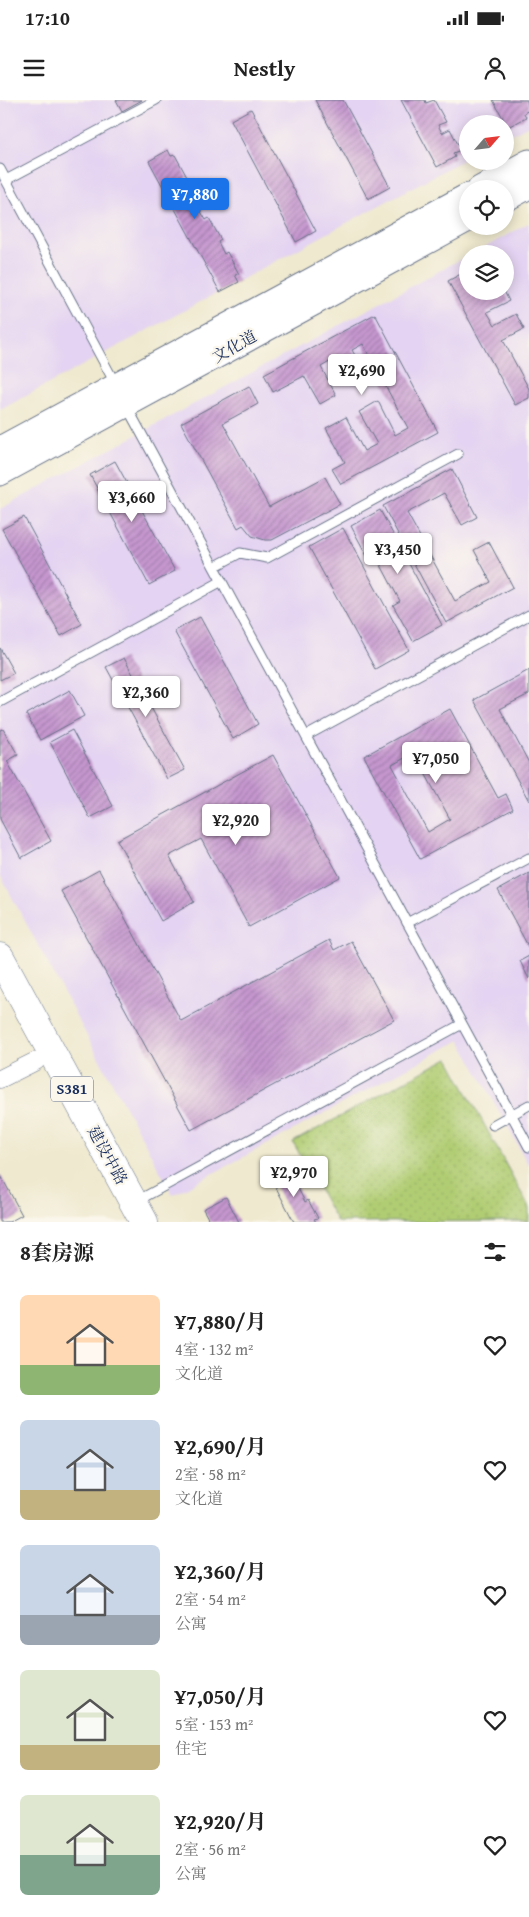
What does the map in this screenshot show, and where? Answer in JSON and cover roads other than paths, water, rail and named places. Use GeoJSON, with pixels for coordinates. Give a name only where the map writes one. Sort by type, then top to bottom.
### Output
{"type":"FeatureCollection","features":[{"type":"Feature","properties":{"kind":"main road"},"geometry":{"type":"LineString","coordinates":[[496,180],[529,162]]}},
{"type":"Feature","properties":{"kind":"main road"},"geometry":{"type":"LineString","coordinates":[[514,194],[529,186]]}},
{"type":"Feature","properties":{"kind":"main road","name":"文化道"},"geometry":{"type":"LineString","coordinates":[[0,473],[121,395],[459,201]]}},
{"type":"Feature","properties":{"kind":"main road","name":"文化道"},"geometry":{"type":"LineString","coordinates":[[0,449],[121,395],[459,224]]}},
{"type":"Feature","properties":{"kind":"main road","name":"建设中路"},"geometry":{"type":"LineString","coordinates":[[0,957],[134,1216]]}},
{"type":"Feature","properties":{"kind":"main road","name":"建设中路"},"geometry":{"type":"LineString","coordinates":[[0,996],[36,1061],[134,1216]]}},
{"type":"Feature","properties":{"kind":"street"},"geometry":{"type":"LineString","coordinates":[[0,1079],[36,1061]]}},
{"type":"Feature","properties":{"kind":"lane"},"geometry":{"type":"LineString","coordinates":[[6,180],[156,100]]}},
{"type":"Feature","properties":{"kind":"lane"},"geometry":{"type":"LineString","coordinates":[[0,169],[529,1147]]}},
{"type":"Feature","properties":{"kind":"lane"},"geometry":{"type":"LineString","coordinates":[[214,567],[240,553],[267,558],[458,454]]}},
{"type":"Feature","properties":{"kind":"lane"},"geometry":{"type":"LineString","coordinates":[[0,702],[222,582]]}},
{"type":"Feature","properties":{"kind":"lane"},"geometry":{"type":"LineString","coordinates":[[306,736],[529,615]]}},
{"type":"Feature","properties":{"kind":"lane"},"geometry":{"type":"LineString","coordinates":[[407,923],[529,858]]}},
{"type":"Feature","properties":{"kind":"lane"},"geometry":{"type":"LineString","coordinates":[[134,1216],[462,1024]]}},
{"type":"Feature","properties":{"kind":"lane"},"geometry":{"type":"LineString","coordinates":[[493,1125],[529,1105]]}}]}
